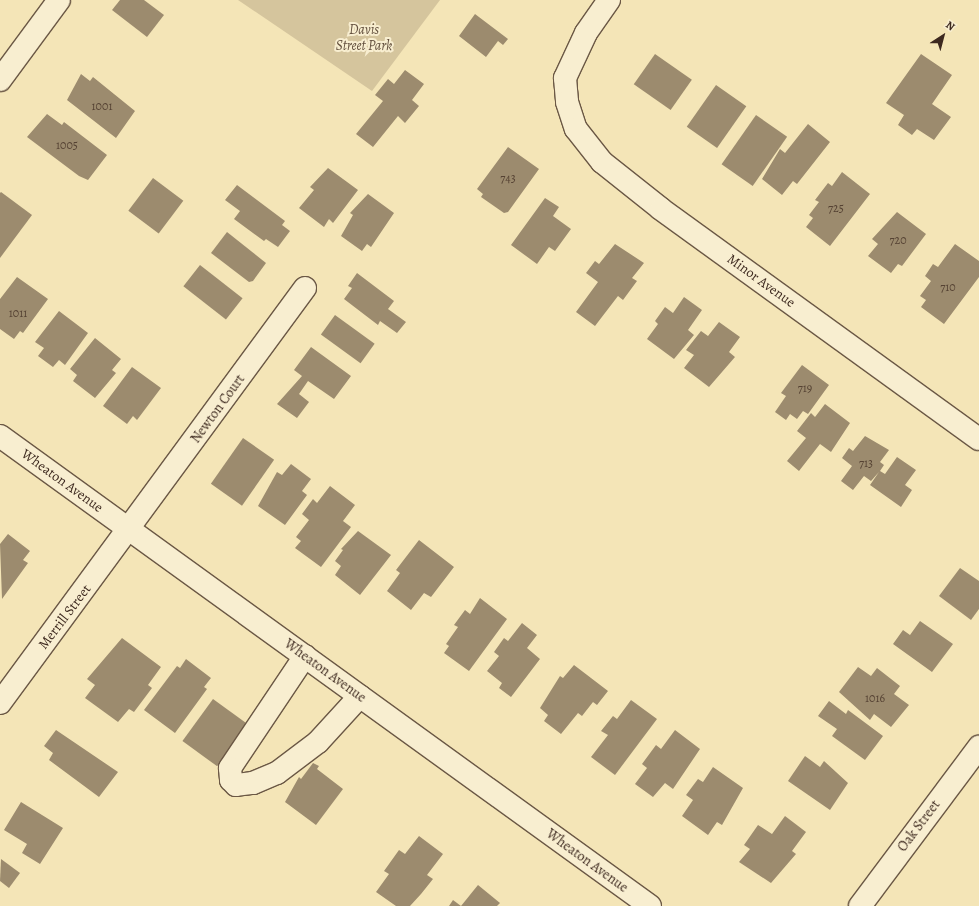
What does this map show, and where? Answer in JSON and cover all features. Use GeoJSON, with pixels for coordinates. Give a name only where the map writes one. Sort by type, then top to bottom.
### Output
{"type":"FeatureCollection","features":[{"type":"Feature","properties":{"kind":"street"},"geometry":{"type":"LineString","coordinates":[[0,80],[59,0]]}},
{"type":"Feature","properties":{"kind":"street","name":"Minor Avenue"},"geometry":{"type":"LineString","coordinates":[[609,0],[572,58],[565,78],[568,102],[576,128],[602,162],[661,209],[979,439]]}},
{"type":"Feature","properties":{"kind":"street","name":"Newton Court"},"geometry":{"type":"LineString","coordinates":[[130,530],[305,288]]}},
{"type":"Feature","properties":{"kind":"street","name":"Wheaton Avenue"},"geometry":{"type":"LineString","coordinates":[[0,436],[650,906]]}},
{"type":"Feature","properties":{"kind":"street","name":"Merrill Street"},"geometry":{"type":"LineString","coordinates":[[0,703],[130,530]]}},
{"type":"Feature","properties":{"kind":"street"},"geometry":{"type":"LineString","coordinates":[[305,656],[230,768],[230,780],[236,785],[253,783],[277,773],[318,742],[360,696]]}},
{"type":"Feature","properties":{"kind":"street","name":"Oak Street"},"geometry":{"type":"LineString","coordinates":[[860,906],[979,746]]}},
{"type":"Feature","properties":{"kind":"green space","name":"Davis Street Park"},"geometry":{"type":"Polygon","coordinates":[[[238,0],[440,0],[372,91],[238,0]]]}},
{"type":"Feature","properties":{"kind":"building"},"geometry":{"type":"Polygon","coordinates":[[[120,0],[144,0],[164,15],[147,37],[112,10],[120,0]]]}},
{"type":"Feature","properties":{"kind":"building"},"geometry":{"type":"Polygon","coordinates":[[[475,14],[508,39],[503,45],[498,41],[486,57],[459,36],[475,14]]]}},
{"type":"Feature","properties":{"kind":"building"},"geometry":{"type":"Polygon","coordinates":[[[655,54],[692,80],[671,110],[634,84],[655,54]]]}},
{"type":"Feature","properties":{"kind":"building"},"geometry":{"type":"Polygon","coordinates":[[[921,54],[952,75],[932,104],[951,117],[934,140],[917,129],[912,135],[898,125],[904,115],[886,103],[921,54]]]}},
{"type":"Feature","properties":{"kind":"building"},"geometry":{"type":"Polygon","coordinates":[[[405,70],[424,84],[412,100],[419,106],[405,123],[398,116],[373,147],[356,134],[383,101],[375,95],[388,79],[394,84],[405,70]]]}},
{"type":"Feature","properties":{"kind":"building"},"geometry":{"type":"Polygon","coordinates":[[[81,74],[90,81],[93,77],[135,111],[116,138],[67,100],[81,74]]]}},
{"type":"Feature","properties":{"kind":"building"},"geometry":{"type":"Polygon","coordinates":[[[716,85],[746,106],[717,148],[687,127],[716,85]]]}},
{"type":"Feature","properties":{"kind":"building"},"geometry":{"type":"Polygon","coordinates":[[[47,114],[62,125],[64,122],[107,155],[88,180],[79,176],[27,137],[47,114]]]}},
{"type":"Feature","properties":{"kind":"building"},"geometry":{"type":"Polygon","coordinates":[[[756,115],[787,137],[753,186],[722,164],[756,115]]]}},
{"type":"Feature","properties":{"kind":"building"},"geometry":{"type":"Polygon","coordinates":[[[808,124],[830,142],[797,184],[793,181],[782,195],[762,179],[780,149],[785,153],[808,124]]]}},
{"type":"Feature","properties":{"kind":"building"},"geometry":{"type":"Polygon","coordinates":[[[508,147],[539,169],[508,212],[504,213],[481,197],[483,194],[477,189],[508,147]]]}},
{"type":"Feature","properties":{"kind":"building"},"geometry":{"type":"Polygon","coordinates":[[[328,168],[358,190],[333,223],[329,219],[324,227],[299,208],[314,190],[310,187],[328,168]]]}},
{"type":"Feature","properties":{"kind":"building"},"geometry":{"type":"Polygon","coordinates":[[[842,172],[870,194],[830,246],[806,227],[813,218],[809,215],[819,202],[815,200],[828,183],[832,186],[842,172]]]}},
{"type":"Feature","properties":{"kind":"building"},"geometry":{"type":"Polygon","coordinates":[[[153,178],[183,201],[159,234],[128,211],[153,178]]]}},
{"type":"Feature","properties":{"kind":"building"},"geometry":{"type":"Polygon","coordinates":[[[237,185],[285,221],[282,225],[290,231],[278,247],[266,239],[264,241],[234,219],[240,211],[225,200],[237,185]]]}},
{"type":"Feature","properties":{"kind":"building"},"geometry":{"type":"Polygon","coordinates":[[[1,192],[32,215],[0,258],[0,193],[1,192]]]}},
{"type":"Feature","properties":{"kind":"building"},"geometry":{"type":"Polygon","coordinates":[[[368,194],[394,213],[371,247],[367,244],[362,251],[341,236],[353,215],[350,213],[368,194]]]}},
{"type":"Feature","properties":{"kind":"building"},"geometry":{"type":"Polygon","coordinates":[[[545,198],[559,207],[553,216],[571,229],[555,251],[549,247],[537,264],[511,245],[545,198]]]}},
{"type":"Feature","properties":{"kind":"building"},"geometry":{"type":"Polygon","coordinates":[[[897,212],[926,234],[902,266],[898,264],[891,273],[868,256],[878,244],[872,239],[897,212]]]}},
{"type":"Feature","properties":{"kind":"building"},"geometry":{"type":"Polygon","coordinates":[[[227,232],[266,263],[253,281],[249,282],[211,253],[227,232]]]}},
{"type":"Feature","properties":{"kind":"building"},"geometry":{"type":"Polygon","coordinates":[[[615,244],[644,263],[632,278],[637,281],[623,300],[618,296],[595,326],[576,312],[598,282],[586,273],[595,261],[599,264],[615,244]]]}},
{"type":"Feature","properties":{"kind":"building"},"geometry":{"type":"Polygon","coordinates":[[[955,244],[979,261],[979,277],[944,324],[921,307],[926,300],[920,296],[931,281],[925,276],[933,264],[938,267],[955,244]]]}},
{"type":"Feature","properties":{"kind":"building"},"geometry":{"type":"Polygon","coordinates":[[[200,265],[243,298],[226,320],[183,286],[200,265]]]}},
{"type":"Feature","properties":{"kind":"building"},"geometry":{"type":"Polygon","coordinates":[[[357,273],[394,301],[388,309],[406,322],[397,333],[380,321],[378,325],[344,299],[352,288],[348,286],[357,273]]]}},
{"type":"Feature","properties":{"kind":"building"},"geometry":{"type":"Polygon","coordinates":[[[17,277],[48,299],[23,333],[20,331],[14,339],[0,329],[0,299],[17,277]]]}},
{"type":"Feature","properties":{"kind":"building"},"geometry":{"type":"Polygon","coordinates":[[[684,297],[702,310],[688,330],[694,335],[674,359],[647,339],[658,324],[655,321],[665,307],[673,313],[684,297]]]}},
{"type":"Feature","properties":{"kind":"building"},"geometry":{"type":"Polygon","coordinates":[[[59,311],[88,333],[65,365],[59,360],[53,367],[38,356],[44,348],[35,342],[59,311]]]}},
{"type":"Feature","properties":{"kind":"building"},"geometry":{"type":"Polygon","coordinates":[[[335,315],[375,344],[361,363],[321,334],[335,315]]]}},
{"type":"Feature","properties":{"kind":"building"},"geometry":{"type":"Polygon","coordinates":[[[719,322],[740,337],[729,352],[735,357],[709,387],[684,368],[694,355],[686,350],[701,331],[708,336],[719,322]]]}},
{"type":"Feature","properties":{"kind":"building"},"geometry":{"type":"Polygon","coordinates":[[[95,338],[121,359],[112,370],[116,373],[95,398],[73,381],[77,375],[70,369],[95,338]]]}},
{"type":"Feature","properties":{"kind":"building"},"geometry":{"type":"Polygon","coordinates":[[[311,347],[351,376],[334,399],[308,381],[299,394],[309,402],[297,418],[277,404],[302,376],[294,370],[311,347]]]}},
{"type":"Feature","properties":{"kind":"building"},"geometry":{"type":"Polygon","coordinates":[[[802,365],[829,385],[808,414],[803,411],[797,419],[790,414],[786,420],[775,412],[786,396],[781,393],[802,365]]]}},
{"type":"Feature","properties":{"kind":"building"},"geometry":{"type":"Polygon","coordinates":[[[132,367],[161,388],[137,420],[133,416],[127,424],[103,406],[132,367]]]}},
{"type":"Feature","properties":{"kind":"building"},"geometry":{"type":"Polygon","coordinates":[[[825,404],[850,423],[831,452],[820,444],[799,471],[787,461],[806,438],[797,431],[811,413],[815,417],[825,404]]]}},
{"type":"Feature","properties":{"kind":"building"},"geometry":{"type":"Polygon","coordinates":[[[865,436],[889,450],[880,462],[884,465],[880,471],[885,474],[897,457],[916,470],[905,485],[912,490],[901,507],[870,485],[879,472],[871,481],[864,476],[853,490],[841,481],[852,466],[842,458],[849,448],[853,451],[865,436]]]}},
{"type":"Feature","properties":{"kind":"building"},"geometry":{"type":"Polygon","coordinates":[[[243,438],[274,460],[242,506],[211,484],[243,438]]]}},
{"type":"Feature","properties":{"kind":"building"},"geometry":{"type":"Polygon","coordinates":[[[291,464],[311,479],[302,491],[307,495],[285,525],[258,506],[277,472],[282,475],[291,464]]]}},
{"type":"Feature","properties":{"kind":"building"},"geometry":{"type":"Polygon","coordinates":[[[330,486],[355,505],[343,521],[351,527],[321,567],[295,548],[301,541],[296,537],[309,520],[302,514],[313,499],[317,503],[330,486]]]}},
{"type":"Feature","properties":{"kind":"building"},"geometry":{"type":"Polygon","coordinates":[[[358,531],[391,555],[360,595],[335,575],[341,566],[335,561],[343,550],[341,549],[358,531]]]}},
{"type":"Feature","properties":{"kind":"building"},"geometry":{"type":"Polygon","coordinates":[[[8,534],[30,551],[23,560],[28,563],[2,599],[0,544],[8,534]]]}},
{"type":"Feature","properties":{"kind":"building"},"geometry":{"type":"Polygon","coordinates":[[[419,540],[454,567],[431,597],[424,593],[411,610],[387,591],[400,573],[396,570],[419,540]]]}},
{"type":"Feature","properties":{"kind":"building"},"geometry":{"type":"Polygon","coordinates":[[[960,568],[979,581],[979,609],[971,620],[939,596],[960,568]]]}},
{"type":"Feature","properties":{"kind":"building"},"geometry":{"type":"Polygon","coordinates":[[[480,598],[507,619],[469,671],[444,653],[449,646],[446,644],[458,627],[454,625],[465,610],[470,614],[480,598]]]}},
{"type":"Feature","properties":{"kind":"building"},"geometry":{"type":"Polygon","coordinates":[[[920,621],[953,644],[932,672],[893,644],[903,630],[910,635],[920,621]]]}},
{"type":"Feature","properties":{"kind":"building"},"geometry":{"type":"Polygon","coordinates":[[[522,623],[537,635],[527,648],[540,659],[511,697],[499,688],[502,683],[487,671],[499,656],[494,652],[504,638],[508,641],[522,623]]]}},
{"type":"Feature","properties":{"kind":"building"},"geometry":{"type":"Polygon","coordinates":[[[122,638],[161,667],[148,685],[152,688],[134,712],[129,709],[118,722],[85,698],[95,685],[87,679],[122,638]]]}},
{"type":"Feature","properties":{"kind":"building"},"geometry":{"type":"Polygon","coordinates":[[[186,659],[211,678],[204,687],[207,689],[175,733],[144,710],[177,666],[180,668],[186,659]]]}},
{"type":"Feature","properties":{"kind":"building"},"geometry":{"type":"Polygon","coordinates":[[[574,665],[608,691],[597,705],[593,702],[582,716],[578,713],[561,734],[544,721],[548,715],[540,708],[560,676],[563,678],[574,665]]]}},
{"type":"Feature","properties":{"kind":"building"},"geometry":{"type":"Polygon","coordinates":[[[858,667],[871,676],[877,668],[900,686],[894,694],[909,705],[891,727],[874,714],[870,720],[839,692],[858,667]]]}},
{"type":"Feature","properties":{"kind":"building"},"geometry":{"type":"Polygon","coordinates":[[[213,699],[248,724],[217,766],[182,741],[213,699]]]}},
{"type":"Feature","properties":{"kind":"building"},"geometry":{"type":"Polygon","coordinates":[[[631,700],[657,719],[615,775],[591,757],[608,735],[601,731],[613,716],[617,719],[631,700]]]}},
{"type":"Feature","properties":{"kind":"building"},"geometry":{"type":"Polygon","coordinates":[[[829,701],[846,714],[848,710],[883,736],[865,760],[832,736],[837,729],[818,716],[829,701]]]}},
{"type":"Feature","properties":{"kind":"building"},"geometry":{"type":"Polygon","coordinates":[[[56,730],[118,772],[99,797],[49,760],[53,753],[44,746],[56,730]]]}},
{"type":"Feature","properties":{"kind":"building"},"geometry":{"type":"Polygon","coordinates":[[[675,730],[700,749],[673,789],[665,783],[653,797],[635,784],[647,768],[642,764],[656,745],[661,749],[675,730]]]}},
{"type":"Feature","properties":{"kind":"building"},"geometry":{"type":"Polygon","coordinates":[[[805,756],[820,767],[824,761],[848,783],[830,810],[788,781],[805,756]]]}},
{"type":"Feature","properties":{"kind":"building"},"geometry":{"type":"Polygon","coordinates":[[[313,763],[319,766],[317,769],[343,789],[316,825],[285,802],[299,777],[301,779],[313,763]]]}},
{"type":"Feature","properties":{"kind":"building"},"geometry":{"type":"Polygon","coordinates":[[[713,767],[743,788],[722,825],[717,822],[708,835],[682,816],[693,800],[686,795],[698,779],[703,782],[713,767]]]}},
{"type":"Feature","properties":{"kind":"building"},"geometry":{"type":"Polygon","coordinates":[[[21,802],[63,828],[40,864],[22,853],[27,844],[4,830],[21,802]]]}},
{"type":"Feature","properties":{"kind":"building"},"geometry":{"type":"Polygon","coordinates":[[[785,816],[806,832],[792,851],[796,854],[771,883],[739,862],[750,849],[744,845],[758,825],[772,834],[785,816]]]}},
{"type":"Feature","properties":{"kind":"building"},"geometry":{"type":"Polygon","coordinates":[[[419,836],[443,854],[427,875],[433,879],[421,894],[410,906],[396,906],[376,892],[389,874],[384,871],[399,850],[405,854],[419,836]]]}},
{"type":"Feature","properties":{"kind":"building"},"geometry":{"type":"Polygon","coordinates":[[[1,859],[20,873],[9,888],[0,881],[1,859]]]}},
{"type":"Feature","properties":{"kind":"building"},"geometry":{"type":"Polygon","coordinates":[[[478,885],[500,903],[497,906],[461,906],[478,885]]]}},
{"type":"Feature","properties":{"kind":"building"},"geometry":{"type":"Polygon","coordinates":[[[453,900],[461,906],[449,906],[453,900]]]}}]}
